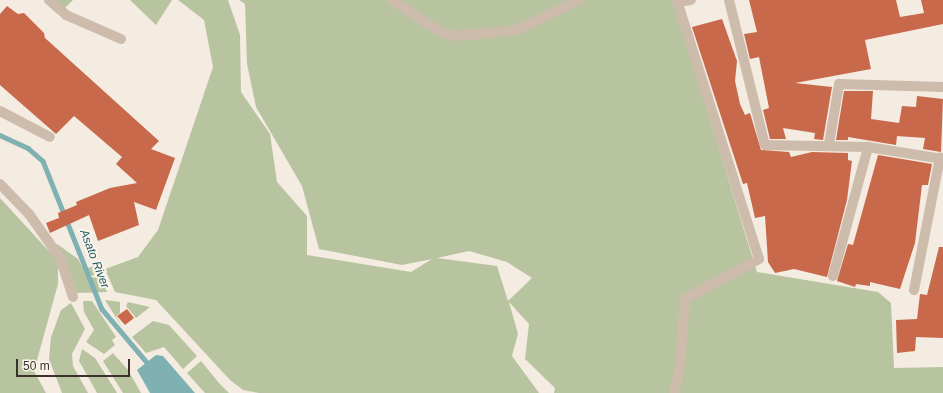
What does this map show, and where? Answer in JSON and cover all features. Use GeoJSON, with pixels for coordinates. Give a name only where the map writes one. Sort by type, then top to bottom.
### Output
{"type":"FeatureCollection","features":[{"type":"Feature","properties":{"kind":"street"},"geometry":{"type":"LineString","coordinates":[[48,0],[66,15],[121,39]]}},
{"type":"Feature","properties":{"kind":"street"},"geometry":{"type":"LineString","coordinates":[[392,0],[442,32],[458,36],[517,30],[579,0]]}},
{"type":"Feature","properties":{"kind":"street"},"geometry":{"type":"LineString","coordinates":[[674,393],[680,366],[685,299],[759,259],[677,1],[691,0]]}},
{"type":"Feature","properties":{"kind":"street"},"geometry":{"type":"LineString","coordinates":[[729,0],[765,145],[828,144],[868,147],[942,159],[914,290]]}},
{"type":"Feature","properties":{"kind":"street"},"geometry":{"type":"LineString","coordinates":[[828,144],[839,84],[943,87]]}},
{"type":"Feature","properties":{"kind":"street"},"geometry":{"type":"LineString","coordinates":[[0,111],[50,137]]}},
{"type":"Feature","properties":{"kind":"street"},"geometry":{"type":"LineString","coordinates":[[833,276],[868,147]]}},
{"type":"Feature","properties":{"kind":"street"},"geometry":{"type":"LineString","coordinates":[[0,184],[29,214],[60,258],[73,297]]}},
{"type":"Feature","properties":{"kind":"green space"},"geometry":{"type":"Polygon","coordinates":[[[56,0],[73,0],[65,8],[56,0]]]}},
{"type":"Feature","properties":{"kind":"green space"},"geometry":{"type":"Polygon","coordinates":[[[130,0],[172,0],[156,25],[130,0]]]}},
{"type":"Feature","properties":{"kind":"green space"},"geometry":{"type":"Polygon","coordinates":[[[178,0],[228,0],[240,35],[241,92],[270,134],[277,182],[307,216],[307,255],[411,272],[432,259],[402,265],[319,249],[302,186],[256,107],[247,64],[245,4],[239,0],[673,0],[757,272],[878,292],[891,303],[894,368],[943,367],[943,393],[554,393],[555,388],[525,359],[529,324],[509,302],[518,334],[512,356],[539,393],[259,393],[243,390],[230,380],[156,300],[115,292],[105,269],[138,257],[158,230],[213,67],[204,20],[178,0]],[[469,251],[437,258],[497,266],[508,301],[532,278],[507,262],[469,251]]]}},
{"type":"Feature","properties":{"kind":"green space"},"geometry":{"type":"Polygon","coordinates":[[[0,198],[58,261],[58,284],[34,371],[46,393],[0,393],[0,198]]]}},
{"type":"Feature","properties":{"kind":"green space"},"geometry":{"type":"Polygon","coordinates":[[[57,244],[78,259],[84,270],[98,264],[107,292],[77,293],[55,247],[57,244]]]}},
{"type":"Feature","properties":{"kind":"green space"},"geometry":{"type":"Polygon","coordinates":[[[105,300],[120,302],[120,313],[116,316],[122,327],[105,300]]]}},
{"type":"Feature","properties":{"kind":"green space"},"geometry":{"type":"Polygon","coordinates":[[[83,301],[92,301],[116,337],[112,340],[115,345],[104,354],[86,342],[94,330],[84,312],[83,301]]]}},
{"type":"Feature","properties":{"kind":"green space"},"geometry":{"type":"Polygon","coordinates":[[[128,302],[150,307],[136,318],[126,306],[128,302]]]}},
{"type":"Feature","properties":{"kind":"green space"},"geometry":{"type":"Polygon","coordinates":[[[71,303],[85,329],[72,354],[73,366],[88,393],[62,393],[49,359],[51,337],[61,310],[71,303]]]}},
{"type":"Feature","properties":{"kind":"green space"},"geometry":{"type":"Polygon","coordinates":[[[153,321],[169,325],[197,356],[183,369],[164,347],[146,353],[132,337],[153,321]]]}},
{"type":"Feature","properties":{"kind":"green space"},"geometry":{"type":"Polygon","coordinates":[[[82,349],[95,358],[117,393],[97,393],[79,361],[82,349]]]}},
{"type":"Feature","properties":{"kind":"green space"},"geometry":{"type":"Polygon","coordinates":[[[113,353],[128,370],[141,393],[123,393],[103,361],[113,353]]]}},
{"type":"Feature","properties":{"kind":"green space"},"geometry":{"type":"Polygon","coordinates":[[[201,361],[229,393],[205,393],[187,373],[201,361]]]}},
{"type":"Feature","properties":{"kind":"water"},"geometry":{"type":"Polygon","coordinates":[[[156,355],[163,356],[195,393],[150,393],[137,370],[156,355]]]}},
{"type":"Feature","properties":{"kind":"building"},"geometry":{"type":"Polygon","coordinates":[[[749,0],[896,0],[900,17],[924,13],[921,0],[943,0],[943,24],[865,40],[871,69],[795,83],[832,87],[823,140],[814,139],[815,133],[783,128],[786,139],[770,139],[763,110],[769,108],[759,57],[750,59],[744,34],[757,32],[749,0]]]}},
{"type":"Feature","properties":{"kind":"building"},"geometry":{"type":"Polygon","coordinates":[[[7,6],[18,14],[24,13],[44,33],[45,38],[159,141],[151,149],[175,158],[156,210],[134,202],[139,225],[98,241],[89,215],[50,233],[46,223],[59,218],[58,213],[77,205],[76,202],[110,188],[137,183],[116,164],[122,157],[74,116],[56,134],[0,85],[0,14],[7,6]]]}},
{"type":"Feature","properties":{"kind":"building"},"geometry":{"type":"Polygon","coordinates":[[[722,19],[737,61],[735,81],[740,104],[745,115],[750,113],[761,150],[789,152],[791,157],[812,152],[848,153],[848,160],[852,161],[847,200],[827,277],[794,269],[775,273],[768,262],[765,216],[755,218],[747,183],[743,184],[692,27],[722,19]]]}},
{"type":"Feature","properties":{"kind":"building"},"geometry":{"type":"Polygon","coordinates":[[[844,91],[873,91],[871,119],[899,123],[902,106],[916,107],[917,96],[943,99],[941,152],[923,149],[925,138],[897,136],[896,145],[848,137],[848,140],[836,140],[844,91]]]}},
{"type":"Feature","properties":{"kind":"building"},"geometry":{"type":"Polygon","coordinates":[[[878,155],[932,164],[928,185],[922,185],[915,243],[900,289],[870,282],[870,286],[856,284],[855,287],[837,281],[848,244],[853,245],[878,155]]]}},
{"type":"Feature","properties":{"kind":"building"},"geometry":{"type":"Polygon","coordinates":[[[939,247],[943,247],[943,338],[916,337],[915,351],[897,353],[896,320],[917,319],[920,294],[927,295],[939,247]]]}},
{"type":"Feature","properties":{"kind":"building"},"geometry":{"type":"Polygon","coordinates":[[[127,309],[134,318],[125,325],[117,316],[127,309]]]}},
{"type":"Feature","properties":{"kind":"waterway","name":"Asato River"},"geometry":{"type":"LineString","coordinates":[[0,135],[28,148],[43,161],[102,309],[150,366]]}}]}
